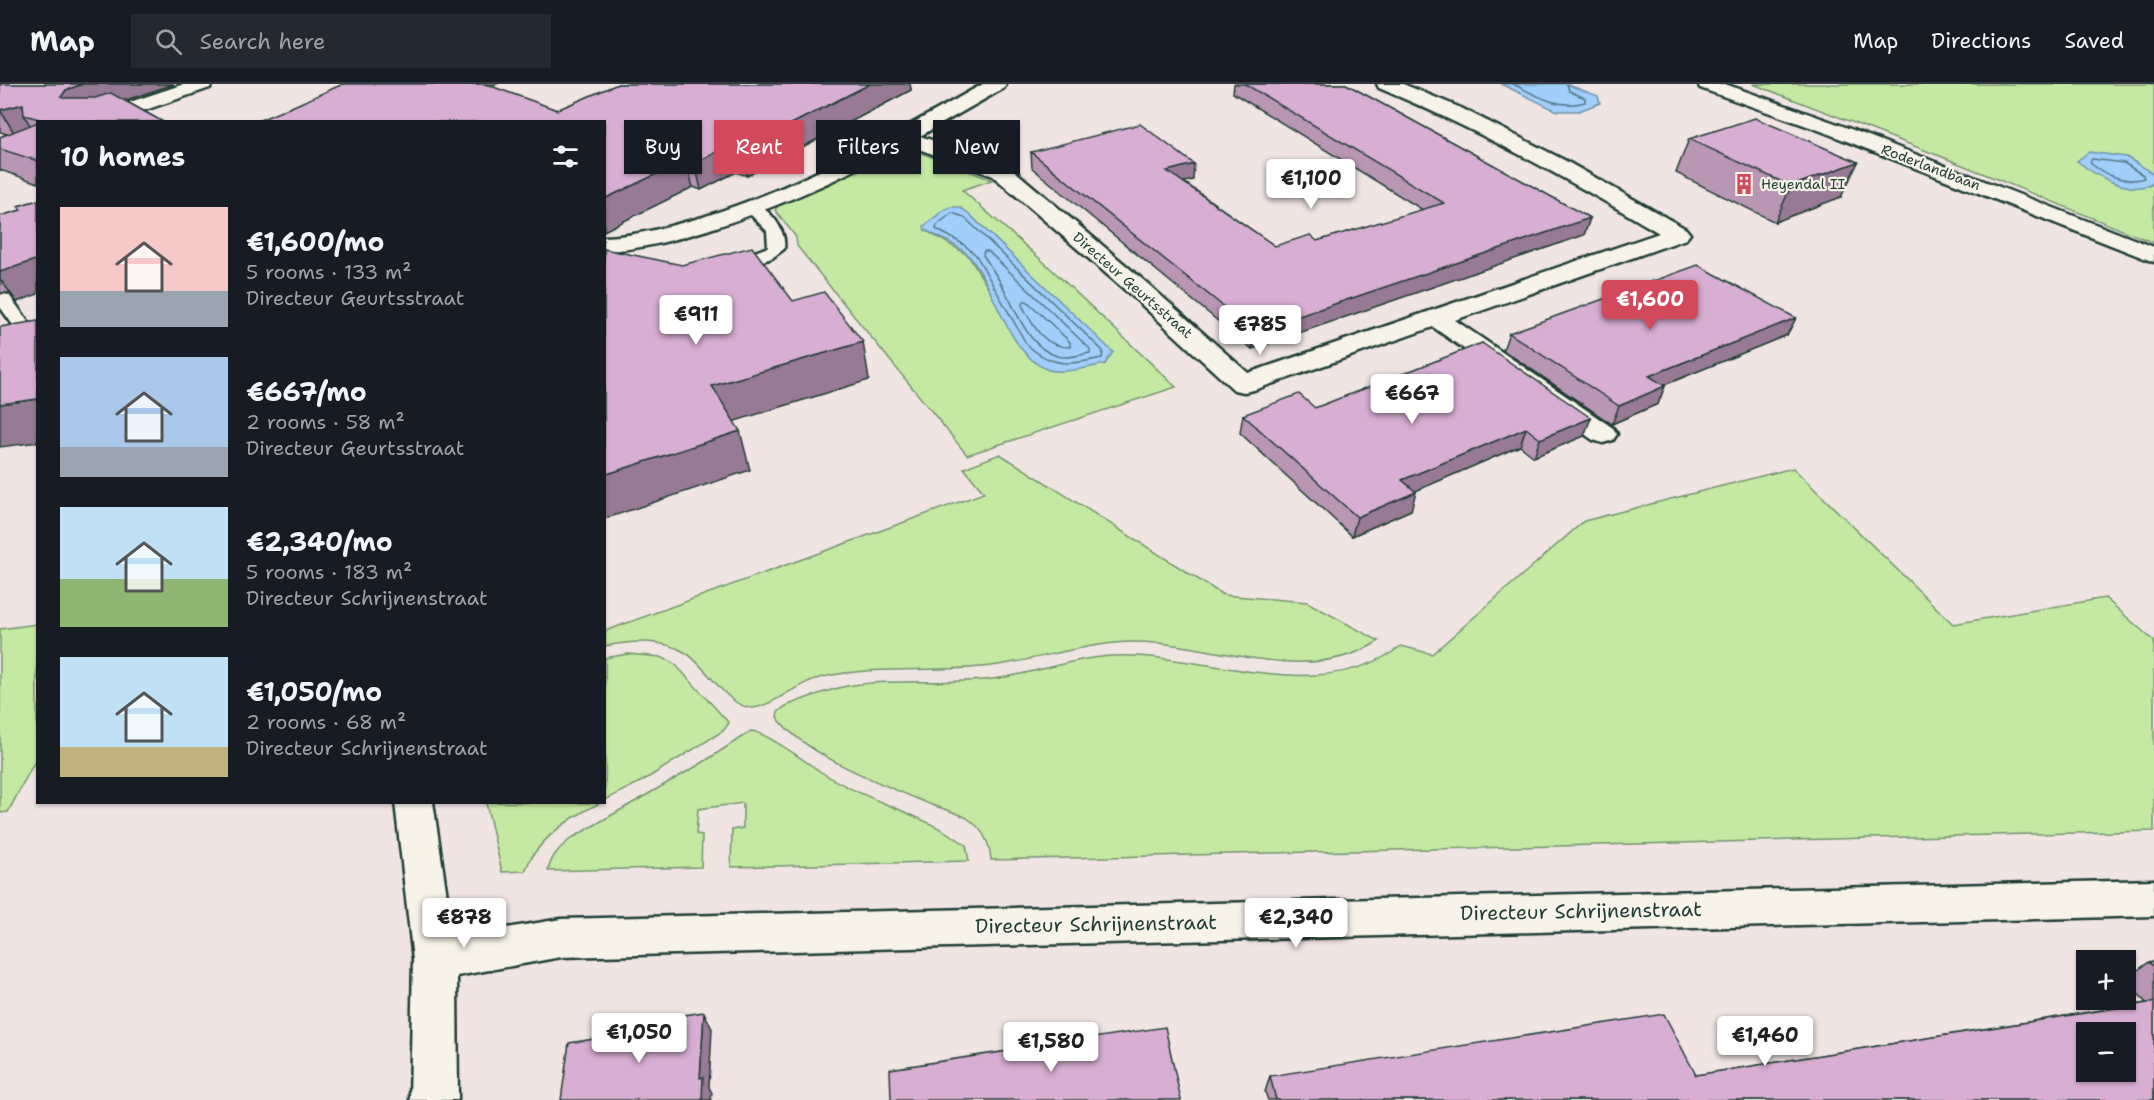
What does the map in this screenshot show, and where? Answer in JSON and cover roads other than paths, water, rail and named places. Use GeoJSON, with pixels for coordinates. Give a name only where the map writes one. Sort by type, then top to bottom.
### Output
{"type":"FeatureCollection","features":[{"type":"Feature","properties":{"kind":"street"},"geometry":{"type":"LineString","coordinates":[[95,120],[203,84]]}},
{"type":"Feature","properties":{"kind":"street"},"geometry":{"type":"LineString","coordinates":[[921,127],[997,84]]}},
{"type":"Feature","properties":{"kind":"street","name":"Directeur Geurtsstraat"},"geometry":{"type":"LineString","coordinates":[[921,143],[984,164],[1012,179],[1244,384],[1678,234],[1557,164],[1422,98],[1386,84]]}},
{"type":"Feature","properties":{"kind":"street","name":"Roderlandbaan"},"geometry":{"type":"LineString","coordinates":[[1707,84],[1828,127],[2154,255]]}},
{"type":"Feature","properties":{"kind":"street"},"geometry":{"type":"LineString","coordinates":[[606,244],[644,240],[752,208],[828,174]]}},
{"type":"Feature","properties":{"kind":"street"},"geometry":{"type":"LineString","coordinates":[[1436,318],[1603,434]]}},
{"type":"Feature","properties":{"kind":"street"},"geometry":{"type":"LineString","coordinates":[[414,804],[435,960],[434,1100]]}},
{"type":"Feature","properties":{"kind":"street","name":"Directeur Schrijnenstraat"},"geometry":{"type":"LineString","coordinates":[[435,960],[561,938],[2154,898]]}},
{"type":"Feature","properties":{"kind":"lane"},"geometry":{"type":"LineString","coordinates":[[718,270],[766,255],[776,249],[779,240],[775,231],[752,208]]}},
{"type":"Feature","properties":{"kind":"lane"},"geometry":{"type":"LineString","coordinates":[[3,299],[20,329]]}},
{"type":"Feature","properties":{"kind":"water"},"geometry":{"type":"Polygon","coordinates":[[[1501,84],[1566,84],[1598,96],[1600,103],[1579,111],[1557,111],[1501,84]]]}},
{"type":"Feature","properties":{"kind":"water"},"geometry":{"type":"Polygon","coordinates":[[[2089,152],[2126,157],[2154,174],[2154,183],[2134,187],[2124,186],[2103,178],[2077,161],[2089,152]]]}},
{"type":"Feature","properties":{"kind":"water"},"geometry":{"type":"Polygon","coordinates":[[[951,207],[959,207],[967,212],[1113,352],[1105,364],[1075,370],[1052,371],[1032,360],[1011,334],[987,285],[969,256],[954,245],[925,230],[924,226],[951,207]]]}},
{"type":"Feature","properties":{"kind":"place","name":"Heyendal II"},"geometry":{"type":"Point","coordinates":[1744,184]}}]}
